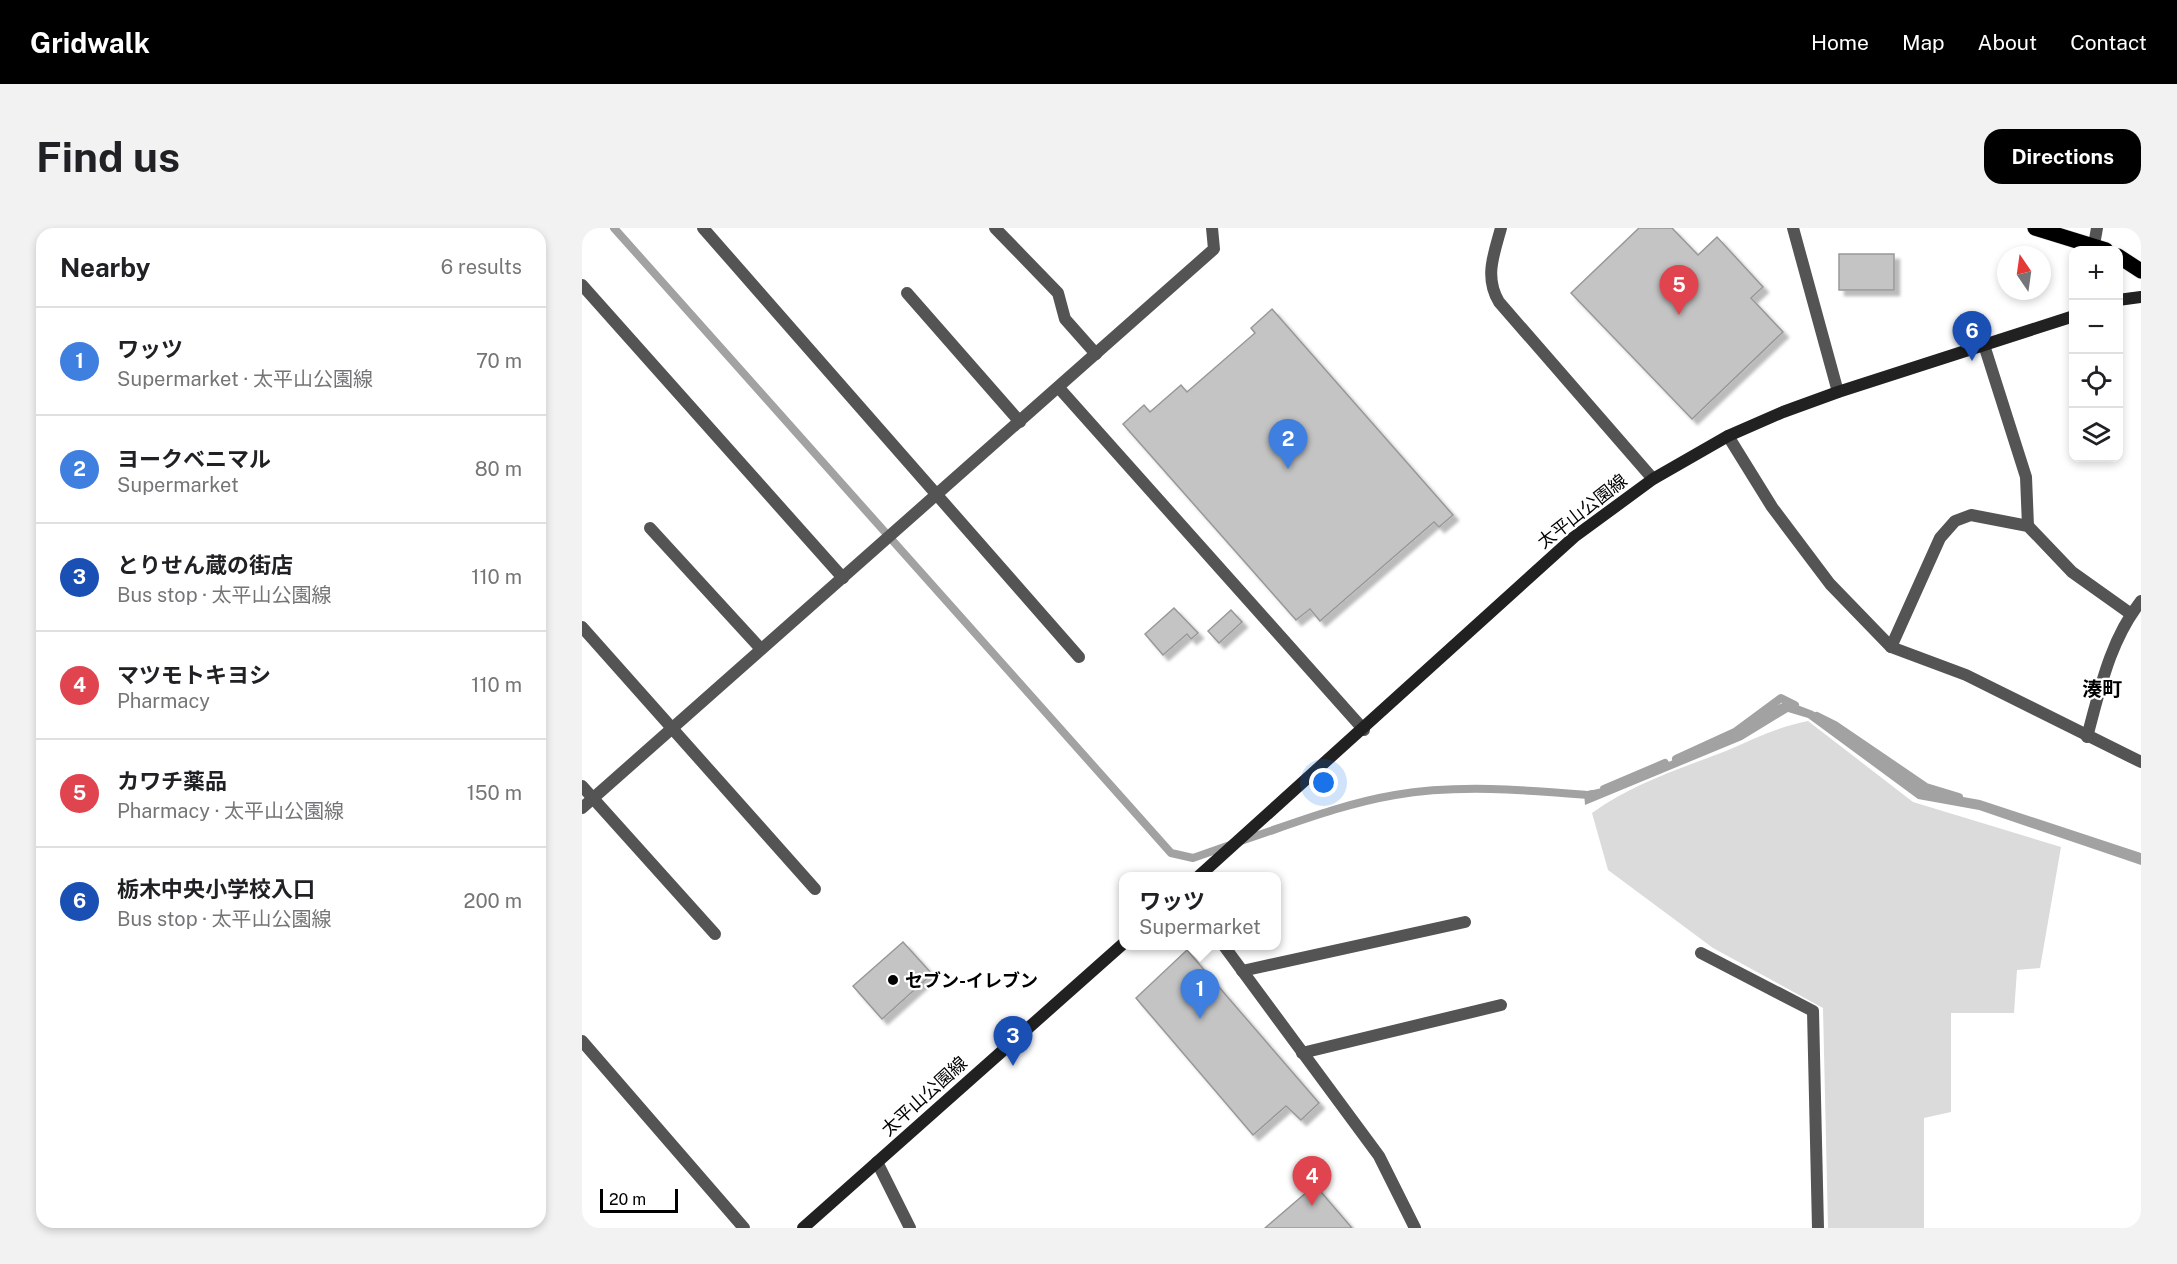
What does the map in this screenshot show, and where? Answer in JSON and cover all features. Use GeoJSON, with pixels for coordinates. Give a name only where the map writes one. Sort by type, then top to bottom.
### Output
{"type":"FeatureCollection","features":[{"type":"Feature","properties":{"kind":"main road"},"geometry":{"type":"LineString","coordinates":[[2035,228],[2094,246]]}},
{"type":"Feature","properties":{"kind":"main road"},"geometry":{"type":"LineString","coordinates":[[2123,259],[2138,267]]}},
{"type":"Feature","properties":{"kind":"main road"},"geometry":{"type":"LineString","coordinates":[[2123,299],[2141,297]]}},
{"type":"Feature","properties":{"kind":"main road","name":"太平山公園線"},"geometry":{"type":"LineString","coordinates":[[1204,872],[1364,730],[1574,537],[1653,479],[1728,436],[1838,392],[2069,317]]}},
{"type":"Feature","properties":{"kind":"main road","name":"太平山公園線"},"geometry":{"type":"LineString","coordinates":[[803,1228],[1119,947]]}},
{"type":"Feature","properties":{"kind":"street"},"geometry":{"type":"LineString","coordinates":[[703,228],[1078,657]]}},
{"type":"Feature","properties":{"kind":"street"},"geometry":{"type":"LineString","coordinates":[[995,228],[1058,293],[1065,319],[1096,354]]}},
{"type":"Feature","properties":{"kind":"street"},"geometry":{"type":"LineString","coordinates":[[582,808],[938,496],[1214,249],[1212,228]]}},
{"type":"Feature","properties":{"kind":"street"},"geometry":{"type":"LineString","coordinates":[[1501,228],[1490,270],[1492,291],[1653,479]]}},
{"type":"Feature","properties":{"kind":"street"},"geometry":{"type":"LineString","coordinates":[[1792,228],[1838,392]]}},
{"type":"Feature","properties":{"kind":"street"},"geometry":{"type":"LineString","coordinates":[[2097,228],[2100,246]]}},
{"type":"Feature","properties":{"kind":"street"},"geometry":{"type":"LineString","coordinates":[[582,285],[843,578]]}},
{"type":"Feature","properties":{"kind":"street"},"geometry":{"type":"LineString","coordinates":[[907,292],[1020,422]]}},
{"type":"Feature","properties":{"kind":"street"},"geometry":{"type":"LineString","coordinates":[[1984,345],[2026,477],[2028,525]]}},
{"type":"Feature","properties":{"kind":"street"},"geometry":{"type":"LineString","coordinates":[[1059,388],[1364,730]]}},
{"type":"Feature","properties":{"kind":"street"},"geometry":{"type":"LineString","coordinates":[[1728,436],[1772,507],[1830,584],[1891,647],[1966,675],[2141,762]]}},
{"type":"Feature","properties":{"kind":"street"},"geometry":{"type":"LineString","coordinates":[[1891,647],[1940,538],[1955,521],[1971,515],[2028,525],[2072,572],[2130,614]]}},
{"type":"Feature","properties":{"kind":"street"},"geometry":{"type":"LineString","coordinates":[[651,528],[761,649]]}},
{"type":"Feature","properties":{"kind":"street"},"geometry":{"type":"LineString","coordinates":[[2087,736],[2107,663],[2130,614],[2141,601]]}},
{"type":"Feature","properties":{"kind":"street"},"geometry":{"type":"LineString","coordinates":[[582,627],[815,889]]}},
{"type":"Feature","properties":{"kind":"street"},"geometry":{"type":"LineString","coordinates":[[582,786],[715,934]]}},
{"type":"Feature","properties":{"kind":"street"},"geometry":{"type":"LineString","coordinates":[[1242,971],[1465,922]]}},
{"type":"Feature","properties":{"kind":"street"},"geometry":{"type":"LineString","coordinates":[[1227,950],[1379,1156],[1415,1228]]}},
{"type":"Feature","properties":{"kind":"street"},"geometry":{"type":"LineString","coordinates":[[1701,952],[1813,1011],[1818,1228]]}},
{"type":"Feature","properties":{"kind":"street"},"geometry":{"type":"LineString","coordinates":[[1302,1053],[1501,1005]]}},
{"type":"Feature","properties":{"kind":"street"},"geometry":{"type":"LineString","coordinates":[[582,1041],[744,1228]]}},
{"type":"Feature","properties":{"kind":"street"},"geometry":{"type":"LineString","coordinates":[[877,1162],[910,1228]]}},
{"type":"Feature","properties":{"kind":"shaded area"},"geometry":{"type":"Polygon","coordinates":[[[1787,701],[1813,711],[1924,790],[1980,800],[2141,853],[2141,865],[1979,810],[1918,799],[1808,718],[1788,712],[1742,740],[1585,805],[1584,792],[1616,785],[1744,729],[1771,708],[1787,701]]]}},
{"type":"Feature","properties":{"kind":"shaded area"},"geometry":{"type":"Polygon","coordinates":[[[1808,721],[1913,802],[2061,847],[2040,968],[2017,970],[2014,1013],[1951,1013],[1951,1112],[1924,1118],[1924,1228],[1828,1228],[1823,1008],[1713,948],[1608,870],[1592,813],[1656,778],[1776,730],[1808,721]]]}},
{"type":"Feature","properties":{"kind":"building"},"geometry":{"type":"Polygon","coordinates":[[[1639,228],[1672,228],[1698,255],[1717,237],[1763,287],[1751,298],[1783,332],[1692,419],[1571,293],[1639,228]]]}},
{"type":"Feature","properties":{"kind":"building"},"geometry":{"type":"Polygon","coordinates":[[[1839,254],[1894,254],[1894,290],[1839,290],[1839,254]]]}},
{"type":"Feature","properties":{"kind":"building"},"geometry":{"type":"Polygon","coordinates":[[[1272,309],[1453,515],[1439,527],[1434,522],[1320,621],[1310,609],[1296,620],[1123,424],[1144,405],[1150,412],[1181,385],[1187,392],[1255,333],[1251,328],[1272,309]]]}},
{"type":"Feature","properties":{"kind":"building"},"geometry":{"type":"Polygon","coordinates":[[[1174,608],[1198,633],[1191,639],[1187,634],[1163,655],[1145,634],[1174,608]]]}},
{"type":"Feature","properties":{"kind":"building"},"geometry":{"type":"Polygon","coordinates":[[[1231,610],[1242,622],[1219,643],[1208,631],[1231,610]]]}},
{"type":"Feature","properties":{"kind":"building","name":"セブン-イレブン"},"geometry":{"type":"Polygon","coordinates":[[[903,942],[932,974],[882,1019],[853,986],[903,942]]]}},
{"type":"Feature","properties":{"kind":"building"},"geometry":{"type":"Polygon","coordinates":[[[1187,950],[1319,1103],[1301,1120],[1286,1106],[1253,1135],[1136,998],[1187,950]]]}},
{"type":"Feature","properties":{"kind":"building"},"geometry":{"type":"Polygon","coordinates":[[[1315,1185],[1352,1228],[1265,1228],[1315,1185]]]}},
{"type":"Feature","properties":{"kind":"waterway"},"geometry":{"type":"LineString","coordinates":[[614,228],[1171,853],[1193,858],[1230,845]]}},
{"type":"Feature","properties":{"kind":"waterway"},"geometry":{"type":"LineString","coordinates":[[1676,759],[1735,732],[1781,698],[1795,705]]}},
{"type":"Feature","properties":{"kind":"waterway"},"geometry":{"type":"LineString","coordinates":[[1817,716],[1835,725],[1926,787],[1959,797]]}},
{"type":"Feature","properties":{"kind":"waterway"},"geometry":{"type":"LineString","coordinates":[[1604,789],[1665,763]]}},
{"type":"Feature","properties":{"kind":"waterway"},"geometry":{"type":"LineString","coordinates":[[1241,841],[1317,815],[1395,795],[1467,789],[1593,794]]}},
{"type":"Feature","properties":{"kind":"place","name":"カワチ薬品"},"geometry":{"type":"Point","coordinates":[1679,315]}},
{"type":"Feature","properties":{"kind":"place","name":"栃木中央小学校入口"},"geometry":{"type":"Point","coordinates":[1972,361]}},
{"type":"Feature","properties":{"kind":"place","name":"ヨークベニマル"},"geometry":{"type":"Point","coordinates":[1288,469]}},
{"type":"Feature","properties":{"kind":"place","name":"セブン-イレブン"},"geometry":{"type":"Point","coordinates":[893,980]}},
{"type":"Feature","properties":{"kind":"place","name":"ワッツ"},"geometry":{"type":"Point","coordinates":[1200,1019]}},
{"type":"Feature","properties":{"kind":"place","name":"とりせん蔵の街店"},"geometry":{"type":"Point","coordinates":[1013,1066]}},
{"type":"Feature","properties":{"kind":"place","name":"マツモトキヨシ"},"geometry":{"type":"Point","coordinates":[1312,1206]}},
{"type":"Feature","properties":{"kind":"district","name":"湊町"},"geometry":{"type":"Point","coordinates":[2102,689]}}]}
